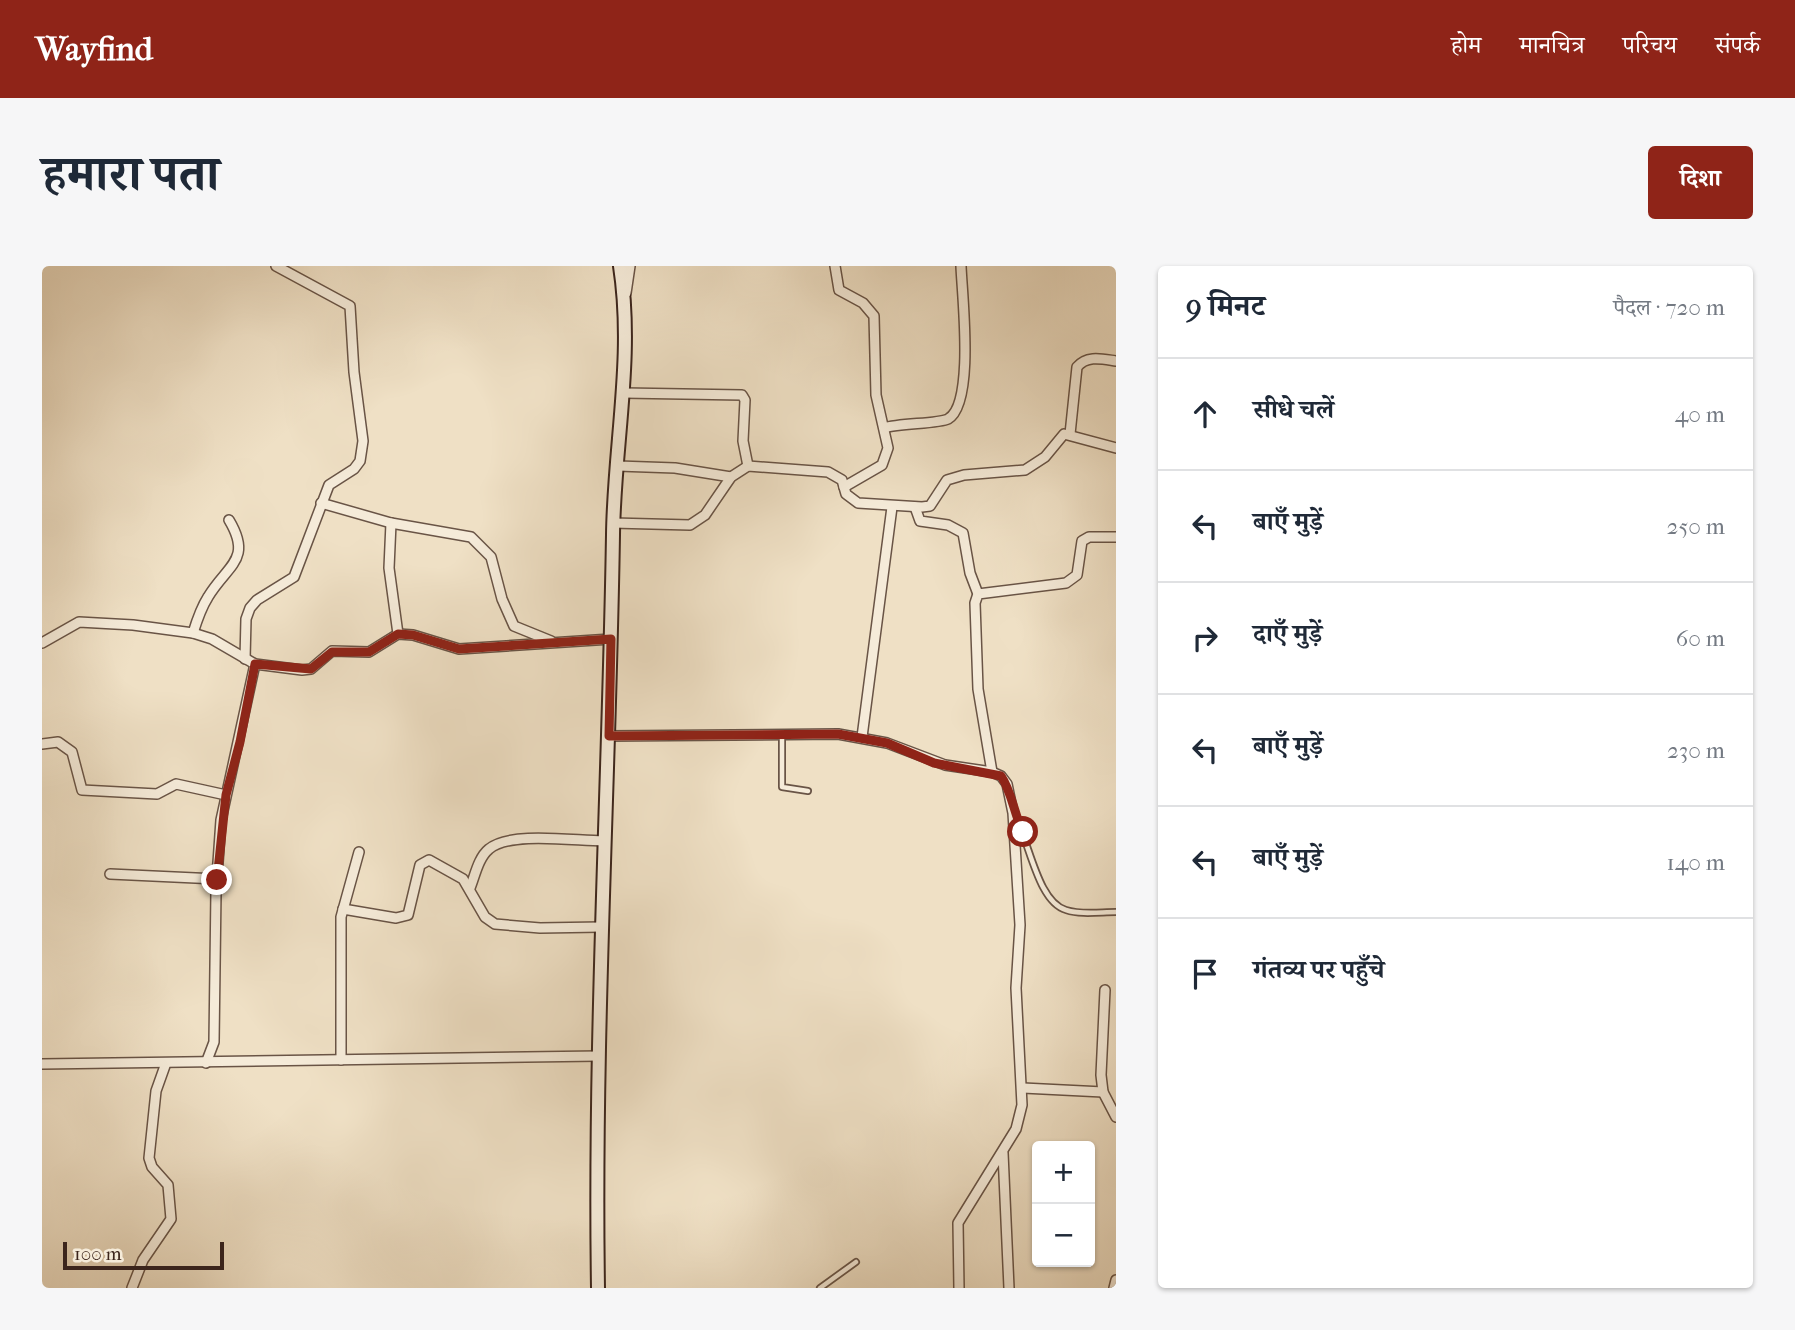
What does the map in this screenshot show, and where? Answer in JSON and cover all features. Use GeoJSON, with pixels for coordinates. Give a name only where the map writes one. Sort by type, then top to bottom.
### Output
{"type":"FeatureCollection","features":[{"type":"Feature","properties":{"kind":"street"},"geometry":{"type":"LineString","coordinates":[[245,659],[246,619],[250,608],[257,600],[295,577],[329,485],[354,469],[363,451],[354,372],[352,312],[345,301],[276,266]]}},
{"type":"Feature","properties":{"kind":"street"},"geometry":{"type":"LineString","coordinates":[[598,1288],[603,841],[609,736],[613,523],[624,393],[624,305],[620,266]]}},
{"type":"Feature","properties":{"kind":"street"},"geometry":{"type":"LineString","coordinates":[[624,305],[630,266]]}},
{"type":"Feature","properties":{"kind":"street"},"geometry":{"type":"LineString","coordinates":[[835,266],[839,290],[863,303],[874,316],[876,395],[884,428],[887,458],[874,471],[844,487]]}},
{"type":"Feature","properties":{"kind":"street"},"geometry":{"type":"LineString","coordinates":[[884,428],[912,422],[943,421],[951,418],[959,407],[964,341],[961,266]]}},
{"type":"Feature","properties":{"kind":"street"},"geometry":{"type":"LineString","coordinates":[[1070,434],[1077,367],[1082,361],[1091,359],[1116,361]]}},
{"type":"Feature","properties":{"kind":"street"},"geometry":{"type":"LineString","coordinates":[[624,393],[742,395],[745,405],[743,441],[748,466]]}},
{"type":"Feature","properties":{"kind":"street"},"geometry":{"type":"LineString","coordinates":[[613,523],[690,525],[705,515],[731,477],[748,466],[828,472],[842,480],[846,494],[858,503],[915,507],[930,506],[940,487],[956,477],[1025,470],[1045,457],[1059,436],[1070,434],[1116,448]]}},
{"type":"Feature","properties":{"kind":"street"},"geometry":{"type":"LineString","coordinates":[[618,466],[675,468],[731,477]]}},
{"type":"Feature","properties":{"kind":"street"},"geometry":{"type":"LineString","coordinates":[[321,503],[391,523],[450,531],[471,537],[491,556],[502,599],[514,626],[556,643]]}},
{"type":"Feature","properties":{"kind":"street"},"geometry":{"type":"LineString","coordinates":[[862,737],[892,507]]}},
{"type":"Feature","properties":{"kind":"street"},"geometry":{"type":"LineString","coordinates":[[915,507],[920,521],[948,526],[963,533],[970,573],[978,594],[975,603],[978,689],[992,772]]}},
{"type":"Feature","properties":{"kind":"street"},"geometry":{"type":"LineString","coordinates":[[193,633],[207,598],[236,561],[240,548],[238,536],[229,520]]}},
{"type":"Feature","properties":{"kind":"street"},"geometry":{"type":"LineString","coordinates":[[391,523],[389,568],[398,634]]}},
{"type":"Feature","properties":{"kind":"street"},"geometry":{"type":"LineString","coordinates":[[978,594],[1066,583],[1077,575],[1082,541],[1089,537],[1116,537]]}},
{"type":"Feature","properties":{"kind":"street"},"geometry":{"type":"LineString","coordinates":[[42,643],[72,625],[87,620],[193,633],[212,639],[255,664],[311,669],[332,652],[369,652],[398,634],[413,635],[459,649],[611,639]]}},
{"type":"Feature","properties":{"kind":"street"},"geometry":{"type":"LineString","coordinates":[[206,1063],[214,1042],[217,880],[226,795],[240,742],[255,664]]}},
{"type":"Feature","properties":{"kind":"street"},"geometry":{"type":"LineString","coordinates":[[609,736],[782,733],[862,737],[887,743],[934,763],[992,772],[1001,776],[1007,784],[1013,813],[1020,925],[1016,988],[1023,1088],[1016,1129],[958,1223],[959,1288]]}},
{"type":"Feature","properties":{"kind":"street"},"geometry":{"type":"LineString","coordinates":[[42,744],[58,743],[72,751],[82,790],[157,794],[176,784],[226,795]]}},
{"type":"Feature","properties":{"kind":"street"},"geometry":{"type":"LineString","coordinates":[[470,888],[480,861],[489,849],[503,841],[603,841]]}},
{"type":"Feature","properties":{"kind":"street"},"geometry":{"type":"LineString","coordinates":[[341,1060],[339,937],[342,909],[359,852]]}},
{"type":"Feature","properties":{"kind":"street"},"geometry":{"type":"LineString","coordinates":[[342,909],[396,918],[408,915],[420,865],[429,860],[453,872],[470,888],[485,917],[495,923],[540,928],[601,927]]}},
{"type":"Feature","properties":{"kind":"street"},"geometry":{"type":"LineString","coordinates":[[110,874],[217,880]]}},
{"type":"Feature","properties":{"kind":"street"},"geometry":{"type":"LineString","coordinates":[[1105,990],[1101,1075],[1103,1092],[1116,1117]]}},
{"type":"Feature","properties":{"kind":"street"},"geometry":{"type":"LineString","coordinates":[[42,1064],[599,1056]]}},
{"type":"Feature","properties":{"kind":"street"},"geometry":{"type":"LineString","coordinates":[[132,1288],[143,1260],[171,1219],[168,1185],[152,1167],[149,1158],[156,1091],[166,1063]]}},
{"type":"Feature","properties":{"kind":"street"},"geometry":{"type":"LineString","coordinates":[[1023,1088],[1103,1092]]}},
{"type":"Feature","properties":{"kind":"street"},"geometry":{"type":"LineString","coordinates":[[1003,1152],[1009,1288]]}},
{"type":"Feature","properties":{"kind":"street"},"geometry":{"type":"LineString","coordinates":[[1114,1288],[1116,1280]]}},
{"type":"Feature","properties":{"kind":"lane"},"geometry":{"type":"LineString","coordinates":[[782,733],[782,787],[808,791]]}},
{"type":"Feature","properties":{"kind":"lane"},"geometry":{"type":"LineString","coordinates":[[1013,813],[1023,832],[1041,883],[1055,905],[1079,913],[1116,912]]}},
{"type":"Feature","properties":{"kind":"lane"},"geometry":{"type":"LineString","coordinates":[[820,1288],[856,1262]]}},
{"type":"Feature","properties":{"kind":"route"},"geometry":{"type":"LineString","coordinates":[[217,880],[226,795],[240,742],[249,684],[255,664],[311,669],[327,654],[339,651],[369,652],[398,634],[413,635],[459,649],[611,639],[609,736],[810,733],[862,737],[887,743],[934,763],[992,772],[1001,776],[1007,784],[1013,813],[1023,832]]}}]}
